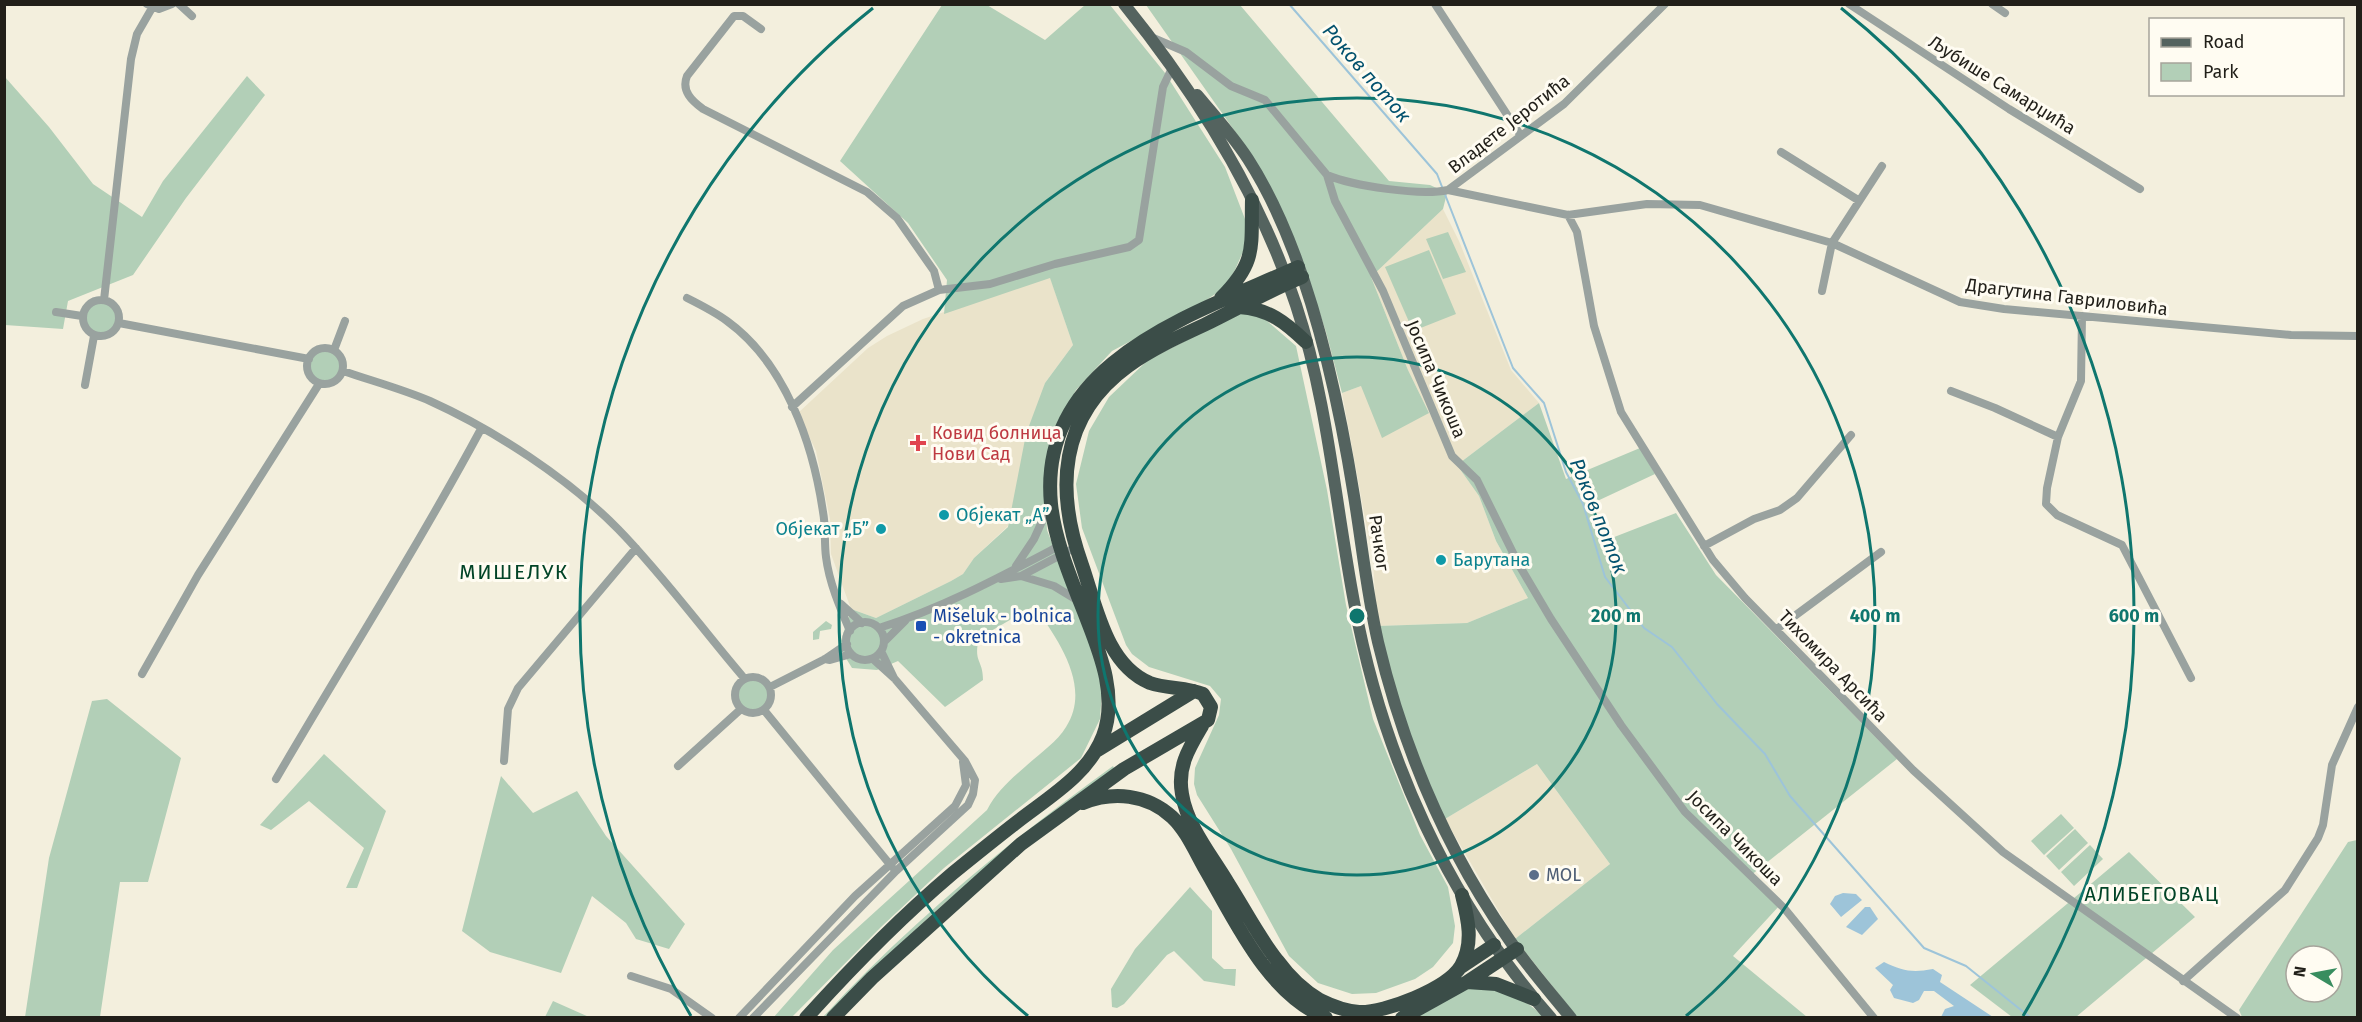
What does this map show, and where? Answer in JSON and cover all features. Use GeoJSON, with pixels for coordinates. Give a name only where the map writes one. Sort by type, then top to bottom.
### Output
{"type":"FeatureCollection","features":[{"type":"Feature","properties":{"kind":"highway"},"geometry":{"type":"LineString","coordinates":[[1215,304],[1235,283],[1249,258],[1254,233],[1252,200]]}},
{"type":"Feature","properties":{"kind":"highway"},"geometry":{"type":"LineString","coordinates":[[1300,272],[1215,304],[1135,345],[1108,365],[1092,381],[1071,411],[1058,442],[1051,474],[1051,502],[1068,546],[1119,658],[1128,668],[1148,682],[1194,691],[1206,696],[1212,707],[1210,716],[1202,725],[1184,758],[1181,774],[1182,795],[1191,822],[1277,961],[1309,994],[1348,1011],[1384,1009],[1437,986],[1494,945]]}},
{"type":"Feature","properties":{"kind":"highway"},"geometry":{"type":"LineString","coordinates":[[1095,752],[1106,724],[1108,687],[1080,603],[1068,546],[1065,495],[1068,460],[1079,423],[1095,398],[1115,376],[1146,354],[1239,307],[1286,278]]}},
{"type":"Feature","properties":{"kind":"highway"},"geometry":{"type":"LineString","coordinates":[[1239,307],[1261,309],[1275,315],[1306,342]]}},
{"type":"Feature","properties":{"kind":"highway"},"geometry":{"type":"LineString","coordinates":[[806,1017],[865,954],[951,875],[1068,782],[1095,752],[1194,691]]}},
{"type":"Feature","properties":{"kind":"highway"},"geometry":{"type":"LineString","coordinates":[[833,1017],[974,884],[1064,810],[1124,769],[1202,725]]}},
{"type":"Feature","properties":{"kind":"highway"},"geometry":{"type":"LineString","coordinates":[[1064,810],[1104,796],[1132,796],[1145,800],[1173,818],[1271,973],[1295,998],[1326,1017]]}},
{"type":"Feature","properties":{"kind":"highway"},"geometry":{"type":"LineString","coordinates":[[1460,968],[1466,952],[1470,926],[1462,895]]}},
{"type":"Feature","properties":{"kind":"highway"},"geometry":{"type":"LineString","coordinates":[[1402,1017],[1467,982],[1517,949]]}},
{"type":"Feature","properties":{"kind":"highway"},"geometry":{"type":"LineString","coordinates":[[1467,982],[1497,984],[1534,999]]}},
{"type":"Feature","properties":{"kind":"main road","name":"Рачког"},"geometry":{"type":"LineString","coordinates":[[1124,4],[1172,68],[1221,145],[1252,200],[1286,278],[1306,342],[1328,432],[1353,600],[1390,739],[1413,799],[1440,856],[1462,895],[1503,959],[1551,1017]]}},
{"type":"Feature","properties":{"kind":"main road","name":"Рачког"},"geometry":{"type":"LineString","coordinates":[[1172,68],[1223,125],[1248,159],[1300,272],[1329,369],[1349,465],[1369,598],[1396,706],[1416,763],[1442,822],[1477,888],[1517,949],[1571,1017]]}},
{"type":"Feature","properties":{"kind":"street"},"geometry":{"type":"LineString","coordinates":[[104,300],[130,59],[137,34],[149,6],[165,9],[171,4]]}},
{"type":"Feature","properties":{"kind":"street"},"geometry":{"type":"LineString","coordinates":[[178,4],[192,16]]}},
{"type":"Feature","properties":{"kind":"street"},"geometry":{"type":"LineString","coordinates":[[1436,4],[1521,136]]}},
{"type":"Feature","properties":{"kind":"street","name":"Владете Јеротића"},"geometry":{"type":"LineString","coordinates":[[1448,190],[1564,104],[1665,4]]}},
{"type":"Feature","properties":{"kind":"street","name":"Љубише Самарџића"},"geometry":{"type":"LineString","coordinates":[[1849,4],[2009,109],[2140,189]]}},
{"type":"Feature","properties":{"kind":"street"},"geometry":{"type":"LineString","coordinates":[[1992,4],[2005,13]]}},
{"type":"Feature","properties":{"kind":"street"},"geometry":{"type":"LineString","coordinates":[[761,29],[743,16],[734,16],[687,76],[685,82],[689,96],[703,110],[867,192],[897,218],[934,271],[939,290]]}},
{"type":"Feature","properties":{"kind":"street","name":"Јосипа Чикоша"},"geometry":{"type":"LineString","coordinates":[[1150,37],[1186,52],[1231,86],[1265,100],[1327,175],[1335,201],[1383,291],[1452,456],[1477,480],[1519,566],[1551,619],[1621,725],[1685,812],[1784,908],[1874,1017]]}},
{"type":"Feature","properties":{"kind":"street"},"geometry":{"type":"LineString","coordinates":[[792,407],[903,306],[939,290],[990,284],[1054,264],[1129,247],[1139,240],[1163,87],[1172,68]]}},
{"type":"Feature","properties":{"kind":"street"},"geometry":{"type":"LineString","coordinates":[[1781,152],[1858,200]]}},
{"type":"Feature","properties":{"kind":"street"},"geometry":{"type":"LineString","coordinates":[[1822,291],[1832,243],[1882,166]]}},
{"type":"Feature","properties":{"kind":"street","name":"Драгутина Гавриловића"},"geometry":{"type":"LineString","coordinates":[[1327,175],[1338,180],[1383,188],[1438,192],[1448,190],[1568,215],[1647,204],[1700,205],[1832,243],[1960,302],[2004,309],[2291,335],[2357,338]]}},
{"type":"Feature","properties":{"kind":"street","name":"Тихомира Арсића"},"geometry":{"type":"LineString","coordinates":[[1568,215],[1578,232],[1594,326],[1621,412],[1704,546],[1745,598],[1912,771],[2003,852],[2237,1017]]}},
{"type":"Feature","properties":{"kind":"street"},"geometry":{"type":"LineString","coordinates":[[687,298],[728,321],[757,350],[778,378],[792,407],[816,472],[824,514],[827,565],[849,631],[847,644],[851,654],[859,659],[873,659],[894,678],[962,758],[973,772],[975,780],[974,794],[968,805],[896,871],[753,1017]]}},
{"type":"Feature","properties":{"kind":"street"},"geometry":{"type":"LineString","coordinates":[[104,300],[118,311],[119,323],[106,336],[94,336],[85,328],[82,316],[92,302],[104,300]]}},
{"type":"Feature","properties":{"kind":"street"},"geometry":{"type":"LineString","coordinates":[[56,312],[82,316]]}},
{"type":"Feature","properties":{"kind":"street"},"geometry":{"type":"LineString","coordinates":[[2082,316],[2081,381],[2058,438],[2047,488],[2046,504],[2057,515],[2122,545],[2191,678]]}},
{"type":"Feature","properties":{"kind":"street"},"geometry":{"type":"LineString","coordinates":[[334,350],[345,321]]}},
{"type":"Feature","properties":{"kind":"street"},"geometry":{"type":"LineString","coordinates":[[119,323],[309,358]]}},
{"type":"Feature","properties":{"kind":"street"},"geometry":{"type":"LineString","coordinates":[[85,385],[94,336]]}},
{"type":"Feature","properties":{"kind":"street"},"geometry":{"type":"LineString","coordinates":[[317,350],[334,350],[342,359],[341,377],[331,384],[319,384],[309,376],[309,358],[317,350]]}},
{"type":"Feature","properties":{"kind":"street"},"geometry":{"type":"LineString","coordinates":[[343,371],[428,400],[481,429],[564,484],[603,514],[636,548],[744,678]]}},
{"type":"Feature","properties":{"kind":"street"},"geometry":{"type":"LineString","coordinates":[[142,674],[198,575],[319,384]]}},
{"type":"Feature","properties":{"kind":"street"},"geometry":{"type":"LineString","coordinates":[[1951,391],[1995,408],[2058,438]]}},
{"type":"Feature","properties":{"kind":"street"},"geometry":{"type":"LineString","coordinates":[[276,779],[357,640],[436,512],[481,429]]}},
{"type":"Feature","properties":{"kind":"street"},"geometry":{"type":"LineString","coordinates":[[1704,546],[1789,504],[1831,460],[1851,435]]}},
{"type":"Feature","properties":{"kind":"street"},"geometry":{"type":"LineString","coordinates":[[1016,567],[1034,539],[1051,502]]}},
{"type":"Feature","properties":{"kind":"street"},"geometry":{"type":"LineString","coordinates":[[841,604],[862,623],[879,628],[905,621],[1001,579],[1016,567],[1068,546]]}},
{"type":"Feature","properties":{"kind":"street"},"geometry":{"type":"LineString","coordinates":[[1001,579],[1021,576],[1068,546]]}},
{"type":"Feature","properties":{"kind":"street"},"geometry":{"type":"LineString","coordinates":[[504,760],[508,709],[518,688],[636,548]]}},
{"type":"Feature","properties":{"kind":"street"},"geometry":{"type":"LineString","coordinates":[[1777,629],[1881,552]]}},
{"type":"Feature","properties":{"kind":"street"},"geometry":{"type":"LineString","coordinates":[[1021,576],[1054,586],[1080,603]]}},
{"type":"Feature","properties":{"kind":"street"},"geometry":{"type":"LineString","coordinates":[[873,659],[881,651],[884,642],[905,621]]}},
{"type":"Feature","properties":{"kind":"street"},"geometry":{"type":"LineString","coordinates":[[849,631],[862,623]]}},
{"type":"Feature","properties":{"kind":"street"},"geometry":{"type":"LineString","coordinates":[[879,628],[884,642]]}},
{"type":"Feature","properties":{"kind":"street"},"geometry":{"type":"LineString","coordinates":[[770,687],[825,659],[847,644]]}},
{"type":"Feature","properties":{"kind":"street"},"geometry":{"type":"LineString","coordinates":[[881,651],[894,678]]}},
{"type":"Feature","properties":{"kind":"street"},"geometry":{"type":"LineString","coordinates":[[825,659],[830,660],[851,654]]}},
{"type":"Feature","properties":{"kind":"street"},"geometry":{"type":"LineString","coordinates":[[741,709],[752,713],[764,710],[771,699],[770,687],[762,678],[744,678]]}},
{"type":"Feature","properties":{"kind":"street"},"geometry":{"type":"LineString","coordinates":[[741,709],[735,692],[744,678]]}},
{"type":"Feature","properties":{"kind":"street"},"geometry":{"type":"LineString","coordinates":[[2183,981],[2285,890],[2291,881],[2323,825],[2332,765],[2358,707]]}},
{"type":"Feature","properties":{"kind":"street"},"geometry":{"type":"LineString","coordinates":[[678,766],[741,709]]}},
{"type":"Feature","properties":{"kind":"street"},"geometry":{"type":"LineString","coordinates":[[764,710],[896,871]]}},
{"type":"Feature","properties":{"kind":"street"},"geometry":{"type":"LineString","coordinates":[[738,1017],[819,931],[889,863],[955,806],[964,794],[966,772],[962,758]]}},
{"type":"Feature","properties":{"kind":"street"},"geometry":{"type":"LineString","coordinates":[[631,976],[671,988],[712,1017]]}},
{"type":"Feature","properties":{"kind":"shaded area"},"geometry":{"type":"Polygon","coordinates":[[[1443,209],[1459,241],[1511,370],[1539,403],[1457,465],[1479,496],[1496,541],[1528,598],[1467,623],[1377,626],[1373,562],[1342,393],[1361,386],[1429,413],[1408,370],[1371,277],[1443,209]]]}},
{"type":"Feature","properties":{"kind":"shaded area","name":"Ковид болница Нови Сад"},"geometry":{"type":"Polygon","coordinates":[[[1050,277],[1073,345],[1045,383],[1008,526],[974,558],[963,574],[951,581],[876,618],[851,609],[831,554],[830,519],[816,451],[798,413],[868,348],[887,336],[923,319],[1050,277]]]}},
{"type":"Feature","properties":{"kind":"shaded area"},"geometry":{"type":"Polygon","coordinates":[[[1537,764],[1610,864],[1515,939],[1445,819],[1537,764]]]}},
{"type":"Feature","properties":{"kind":"green space"},"geometry":{"type":"Polygon","coordinates":[[[942,5],[987,5],[1045,40],[1085,5],[1110,5],[1165,73],[1225,167],[1245,219],[1245,247],[1224,288],[1199,305],[1112,351],[1076,390],[1056,428],[1044,485],[1047,530],[1096,660],[1102,692],[1100,719],[1081,758],[944,868],[881,927],[792,1017],[773,1018],[833,950],[987,810],[1004,786],[1058,738],[1073,712],[1074,680],[1069,664],[1053,633],[1034,606],[979,638],[977,652],[983,680],[945,707],[898,661],[877,670],[852,668],[839,647],[851,609],[876,618],[951,581],[963,574],[974,558],[1008,527],[1026,434],[1045,383],[1073,345],[1050,278],[944,314],[947,280],[908,223],[840,161],[942,5]]]}},
{"type":"Feature","properties":{"kind":"green space"},"geometry":{"type":"Polygon","coordinates":[[[1146,5],[1240,5],[1389,181],[1430,185],[1447,193],[1443,209],[1371,277],[1408,370],[1429,413],[1382,438],[1361,386],[1342,393],[1326,332],[1306,272],[1255,160],[1146,5]]]}},
{"type":"Feature","properties":{"kind":"green space"},"geometry":{"type":"Polygon","coordinates":[[[247,76],[265,95],[186,198],[133,275],[68,301],[63,329],[5,325],[5,77],[49,127],[93,184],[142,217],[163,181],[247,76]]]}},
{"type":"Feature","properties":{"kind":"green space"},"geometry":{"type":"Polygon","coordinates":[[[1448,232],[1466,272],[1443,279],[1426,239],[1448,232]]]}},
{"type":"Feature","properties":{"kind":"green space"},"geometry":{"type":"Polygon","coordinates":[[[1429,250],[1456,314],[1413,331],[1385,267],[1429,250]]]}},
{"type":"Feature","properties":{"kind":"green space"},"geometry":{"type":"Polygon","coordinates":[[[100,302],[112,306],[116,318],[112,330],[100,334],[88,330],[84,318],[88,306],[100,302]]]}},
{"type":"Feature","properties":{"kind":"green space"},"geometry":{"type":"Polygon","coordinates":[[[1238,314],[1260,315],[1296,346],[1327,490],[1346,605],[1373,719],[1420,835],[1448,887],[1455,926],[1453,943],[1433,967],[1415,979],[1376,993],[1352,994],[1318,983],[1289,956],[1231,849],[1197,795],[1194,784],[1195,768],[1219,715],[1221,699],[1210,686],[1149,667],[1132,654],[1126,645],[1082,528],[1076,484],[1089,431],[1109,397],[1148,360],[1238,314]]]}},
{"type":"Feature","properties":{"kind":"green space"},"geometry":{"type":"Polygon","coordinates":[[[326,350],[337,355],[342,366],[337,377],[326,382],[315,377],[310,366],[315,355],[326,350]]]}},
{"type":"Feature","properties":{"kind":"green space"},"geometry":{"type":"Polygon","coordinates":[[[1539,403],[1566,479],[1640,448],[1655,474],[1593,503],[1604,541],[1676,513],[1716,575],[1897,759],[1750,876],[1780,905],[1733,956],[1807,1017],[1577,1017],[1515,939],[1610,864],[1537,764],[1445,819],[1416,766],[1377,626],[1467,623],[1528,598],[1496,541],[1479,496],[1457,465],[1539,403]]]}},
{"type":"Feature","properties":{"kind":"green space"},"geometry":{"type":"Polygon","coordinates":[[[826,621],[832,625],[831,629],[820,631],[819,639],[813,640],[813,632],[826,621]]]}},
{"type":"Feature","properties":{"kind":"green space"},"geometry":{"type":"Polygon","coordinates":[[[753,679],[764,684],[769,695],[764,706],[753,711],[742,706],[737,695],[742,684],[753,679]]]}},
{"type":"Feature","properties":{"kind":"green space"},"geometry":{"type":"Polygon","coordinates":[[[107,699],[181,758],[148,882],[120,882],[100,1017],[25,1017],[49,858],[92,701],[107,699]]]}},
{"type":"Feature","properties":{"kind":"green space"},"geometry":{"type":"Polygon","coordinates":[[[324,754],[386,811],[357,888],[346,888],[364,848],[309,801],[271,830],[260,825],[324,754]]]}},
{"type":"Feature","properties":{"kind":"green space"},"geometry":{"type":"Polygon","coordinates":[[[1113,766],[1115,770],[1038,826],[929,917],[827,1017],[822,1018],[925,916],[998,854],[1113,766]]]}},
{"type":"Feature","properties":{"kind":"green space"},"geometry":{"type":"Polygon","coordinates":[[[501,776],[533,813],[577,791],[606,836],[685,924],[669,949],[636,939],[626,923],[592,896],[561,973],[490,952],[462,931],[501,776]]]}},
{"type":"Feature","properties":{"kind":"green space"},"geometry":{"type":"Polygon","coordinates":[[[2061,814],[2074,828],[2044,855],[2031,841],[2061,814]]]}},
{"type":"Feature","properties":{"kind":"green space"},"geometry":{"type":"Polygon","coordinates":[[[2075,829],[2088,843],[2059,870],[2046,856],[2075,829]]]}},
{"type":"Feature","properties":{"kind":"green space"},"geometry":{"type":"Polygon","coordinates":[[[2357,840],[2357,1017],[2242,1017],[2239,1010],[2348,842],[2357,840]]]}},
{"type":"Feature","properties":{"kind":"green space"},"geometry":{"type":"Polygon","coordinates":[[[2090,845],[2103,859],[2074,886],[2061,872],[2090,845]]]}},
{"type":"Feature","properties":{"kind":"green space"},"geometry":{"type":"Polygon","coordinates":[[[2129,852],[2195,917],[2076,1017],[2012,1017],[1970,985],[2129,852]]]}},
{"type":"Feature","properties":{"kind":"green space"},"geometry":{"type":"Polygon","coordinates":[[[1190,887],[1212,911],[1212,958],[1224,969],[1236,969],[1235,986],[1204,981],[1174,951],[1167,955],[1124,1004],[1117,1008],[1112,1007],[1111,989],[1135,949],[1190,887]]]}},
{"type":"Feature","properties":{"kind":"green space"},"geometry":{"type":"Polygon","coordinates":[[[1480,986],[1515,997],[1544,1017],[1412,1018],[1469,988],[1480,986]]]}},
{"type":"Feature","properties":{"kind":"green space"},"geometry":{"type":"Polygon","coordinates":[[[553,1001],[589,1017],[545,1017],[553,1001]]]}},
{"type":"Feature","properties":{"kind":"water"},"geometry":{"type":"Polygon","coordinates":[[[1843,893],[1856,894],[1862,900],[1841,917],[1830,904],[1835,896],[1843,893]]]}},
{"type":"Feature","properties":{"kind":"water"},"geometry":{"type":"Polygon","coordinates":[[[1865,907],[1870,907],[1878,919],[1862,935],[1846,927],[1865,907]]]}},
{"type":"Feature","properties":{"kind":"water"},"geometry":{"type":"Polygon","coordinates":[[[1884,962],[1908,970],[1933,969],[1942,975],[1940,982],[1993,1017],[1941,1017],[1945,1009],[1954,1006],[1934,991],[1924,991],[1919,1000],[1913,1003],[1894,998],[1890,990],[1893,985],[1875,968],[1884,962]]]}},
{"type":"Feature","properties":{"kind":"waterway","name":"Роков поток"},"geometry":{"type":"LineString","coordinates":[[1289,4],[1437,174],[1513,368],[1544,403],[1566,472],[1583,504],[1605,577],[1644,628],[1672,647],[1717,704],[1765,754],[1790,796],[1924,948],[1966,966],[2031,1018]]}},
{"type":"Feature","properties":{"kind":"place","name":"Ковид болница Нови Сад"},"geometry":{"type":"Point","coordinates":[918,443]}},
{"type":"Feature","properties":{"kind":"place","name":"Објекат „А”"},"geometry":{"type":"Point","coordinates":[944,515]}},
{"type":"Feature","properties":{"kind":"place","name":"Објекат „Б”"},"geometry":{"type":"Point","coordinates":[881,529]}},
{"type":"Feature","properties":{"kind":"place","name":"Барутана"},"geometry":{"type":"Point","coordinates":[1441,560]}},
{"type":"Feature","properties":{"kind":"place","name":"Mišeluk - bolnica - okretnica"},"geometry":{"type":"Point","coordinates":[921,626]}},
{"type":"Feature","properties":{"kind":"place","name":"MOL"},"geometry":{"type":"Point","coordinates":[1534,875]}},
{"type":"Feature","properties":{"kind":"district","name":"МИШЕЛУК"},"geometry":{"type":"Point","coordinates":[514,572]}},
{"type":"Feature","properties":{"kind":"district","name":"АЛИБЕГОВАЦ"},"geometry":{"type":"Point","coordinates":[2152,894]}}]}
